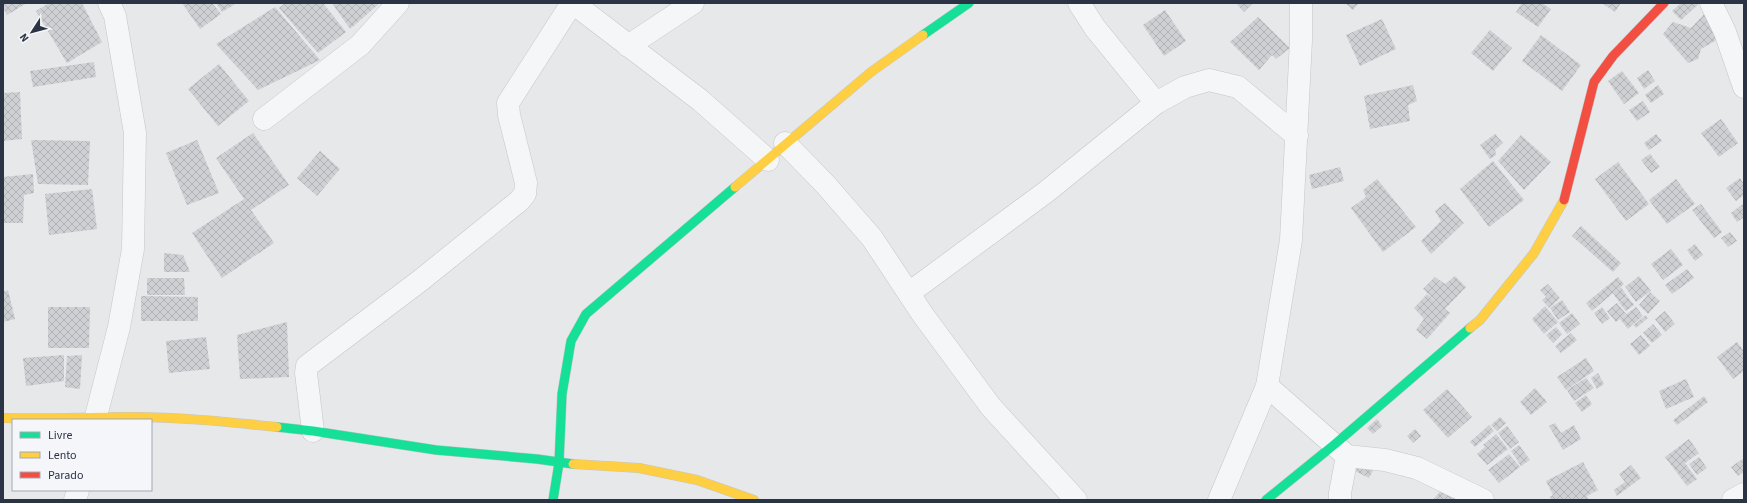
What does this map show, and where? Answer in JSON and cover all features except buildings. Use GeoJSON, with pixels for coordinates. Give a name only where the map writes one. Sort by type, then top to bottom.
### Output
{"type":"FeatureCollection","features":[{"type":"Feature","properties":{"kind":"street"},"geometry":{"type":"LineString","coordinates":[[3,418],[95,419],[119,327],[133,249],[135,133],[115,16],[109,3]]}},
{"type":"Feature","properties":{"kind":"street"},"geometry":{"type":"LineString","coordinates":[[264,119],[360,45],[398,3]]}},
{"type":"Feature","properties":{"kind":"street"},"geometry":{"type":"LineString","coordinates":[[313,431],[306,373],[308,366],[421,280],[519,201],[525,194],[526,184],[508,103],[572,3],[700,100],[768,160]]}},
{"type":"Feature","properties":{"kind":"street"},"geometry":{"type":"LineString","coordinates":[[628,46],[693,3]]}},
{"type":"Feature","properties":{"kind":"street"},"geometry":{"type":"LineString","coordinates":[[553,500],[558,463],[562,394],[571,341],[586,314],[871,72],[968,3]]}},
{"type":"Feature","properties":{"kind":"street"},"geometry":{"type":"LineString","coordinates":[[1079,3],[1095,28],[1156,103]]}},
{"type":"Feature","properties":{"kind":"street"},"geometry":{"type":"LineString","coordinates":[[1219,500],[1267,386],[1291,240],[1297,136],[1301,3]]}},
{"type":"Feature","properties":{"kind":"street"},"geometry":{"type":"LineString","coordinates":[[1266,500],[1341,450],[1480,320],[1534,253],[1566,196],[1594,82],[1613,56],[1664,3]]}},
{"type":"Feature","properties":{"kind":"street"},"geometry":{"type":"LineString","coordinates":[[1711,3],[1725,32],[1744,87]]}},
{"type":"Feature","properties":{"kind":"street"},"geometry":{"type":"LineString","coordinates":[[909,292],[1046,192],[1109,143],[1156,103],[1185,87],[1209,80],[1238,88],[1297,136]]}},
{"type":"Feature","properties":{"kind":"street"},"geometry":{"type":"LineString","coordinates":[[786,143],[825,184],[872,238],[923,315],[992,407],[1076,500]]}},
{"type":"Feature","properties":{"kind":"street"},"geometry":{"type":"LineString","coordinates":[[1267,386],[1341,450],[1417,468],[1483,500]]}},
{"type":"Feature","properties":{"kind":"street"},"geometry":{"type":"LineString","coordinates":[[152,420],[209,420],[313,431],[436,450],[537,459],[558,463],[639,468],[697,480],[754,500]]}},
{"type":"Feature","properties":{"kind":"street"},"geometry":{"type":"LineString","coordinates":[[1340,500],[1341,450]]}},
{"type":"Feature","properties":{"kind":"street"},"geometry":{"type":"LineString","coordinates":[[1733,500],[1744,494]]}},
{"type":"Feature","properties":{"kind":"traffic: fast"},"geometry":{"type":"LineString","coordinates":[[923,35],[969,3]]}},
{"type":"Feature","properties":{"kind":"traffic: fast"},"geometry":{"type":"LineString","coordinates":[[553,500],[559,463],[562,394],[571,341],[586,314],[735,187]]}},
{"type":"Feature","properties":{"kind":"traffic: fast"},"geometry":{"type":"LineString","coordinates":[[1266,500],[1335,444],[1470,328]]}},
{"type":"Feature","properties":{"kind":"traffic: fast"},"geometry":{"type":"LineString","coordinates":[[277,427],[436,450],[537,459],[573,464]]}},
{"type":"Feature","properties":{"kind":"traffic: slow"},"geometry":{"type":"LineString","coordinates":[[735,187],[871,72],[923,35]]}},
{"type":"Feature","properties":{"kind":"traffic: slow"},"geometry":{"type":"LineString","coordinates":[[1470,328],[1480,320],[1534,253],[1564,200]]}},
{"type":"Feature","properties":{"kind":"traffic: slow"},"geometry":{"type":"LineString","coordinates":[[3,418],[149,417],[204,420],[277,427]]}},
{"type":"Feature","properties":{"kind":"traffic: slow"},"geometry":{"type":"LineString","coordinates":[[573,464],[639,468],[697,480],[754,500]]}},
{"type":"Feature","properties":{"kind":"traffic: jam"},"geometry":{"type":"LineString","coordinates":[[1564,200],[1594,82],[1613,56],[1664,3]]}}]}
